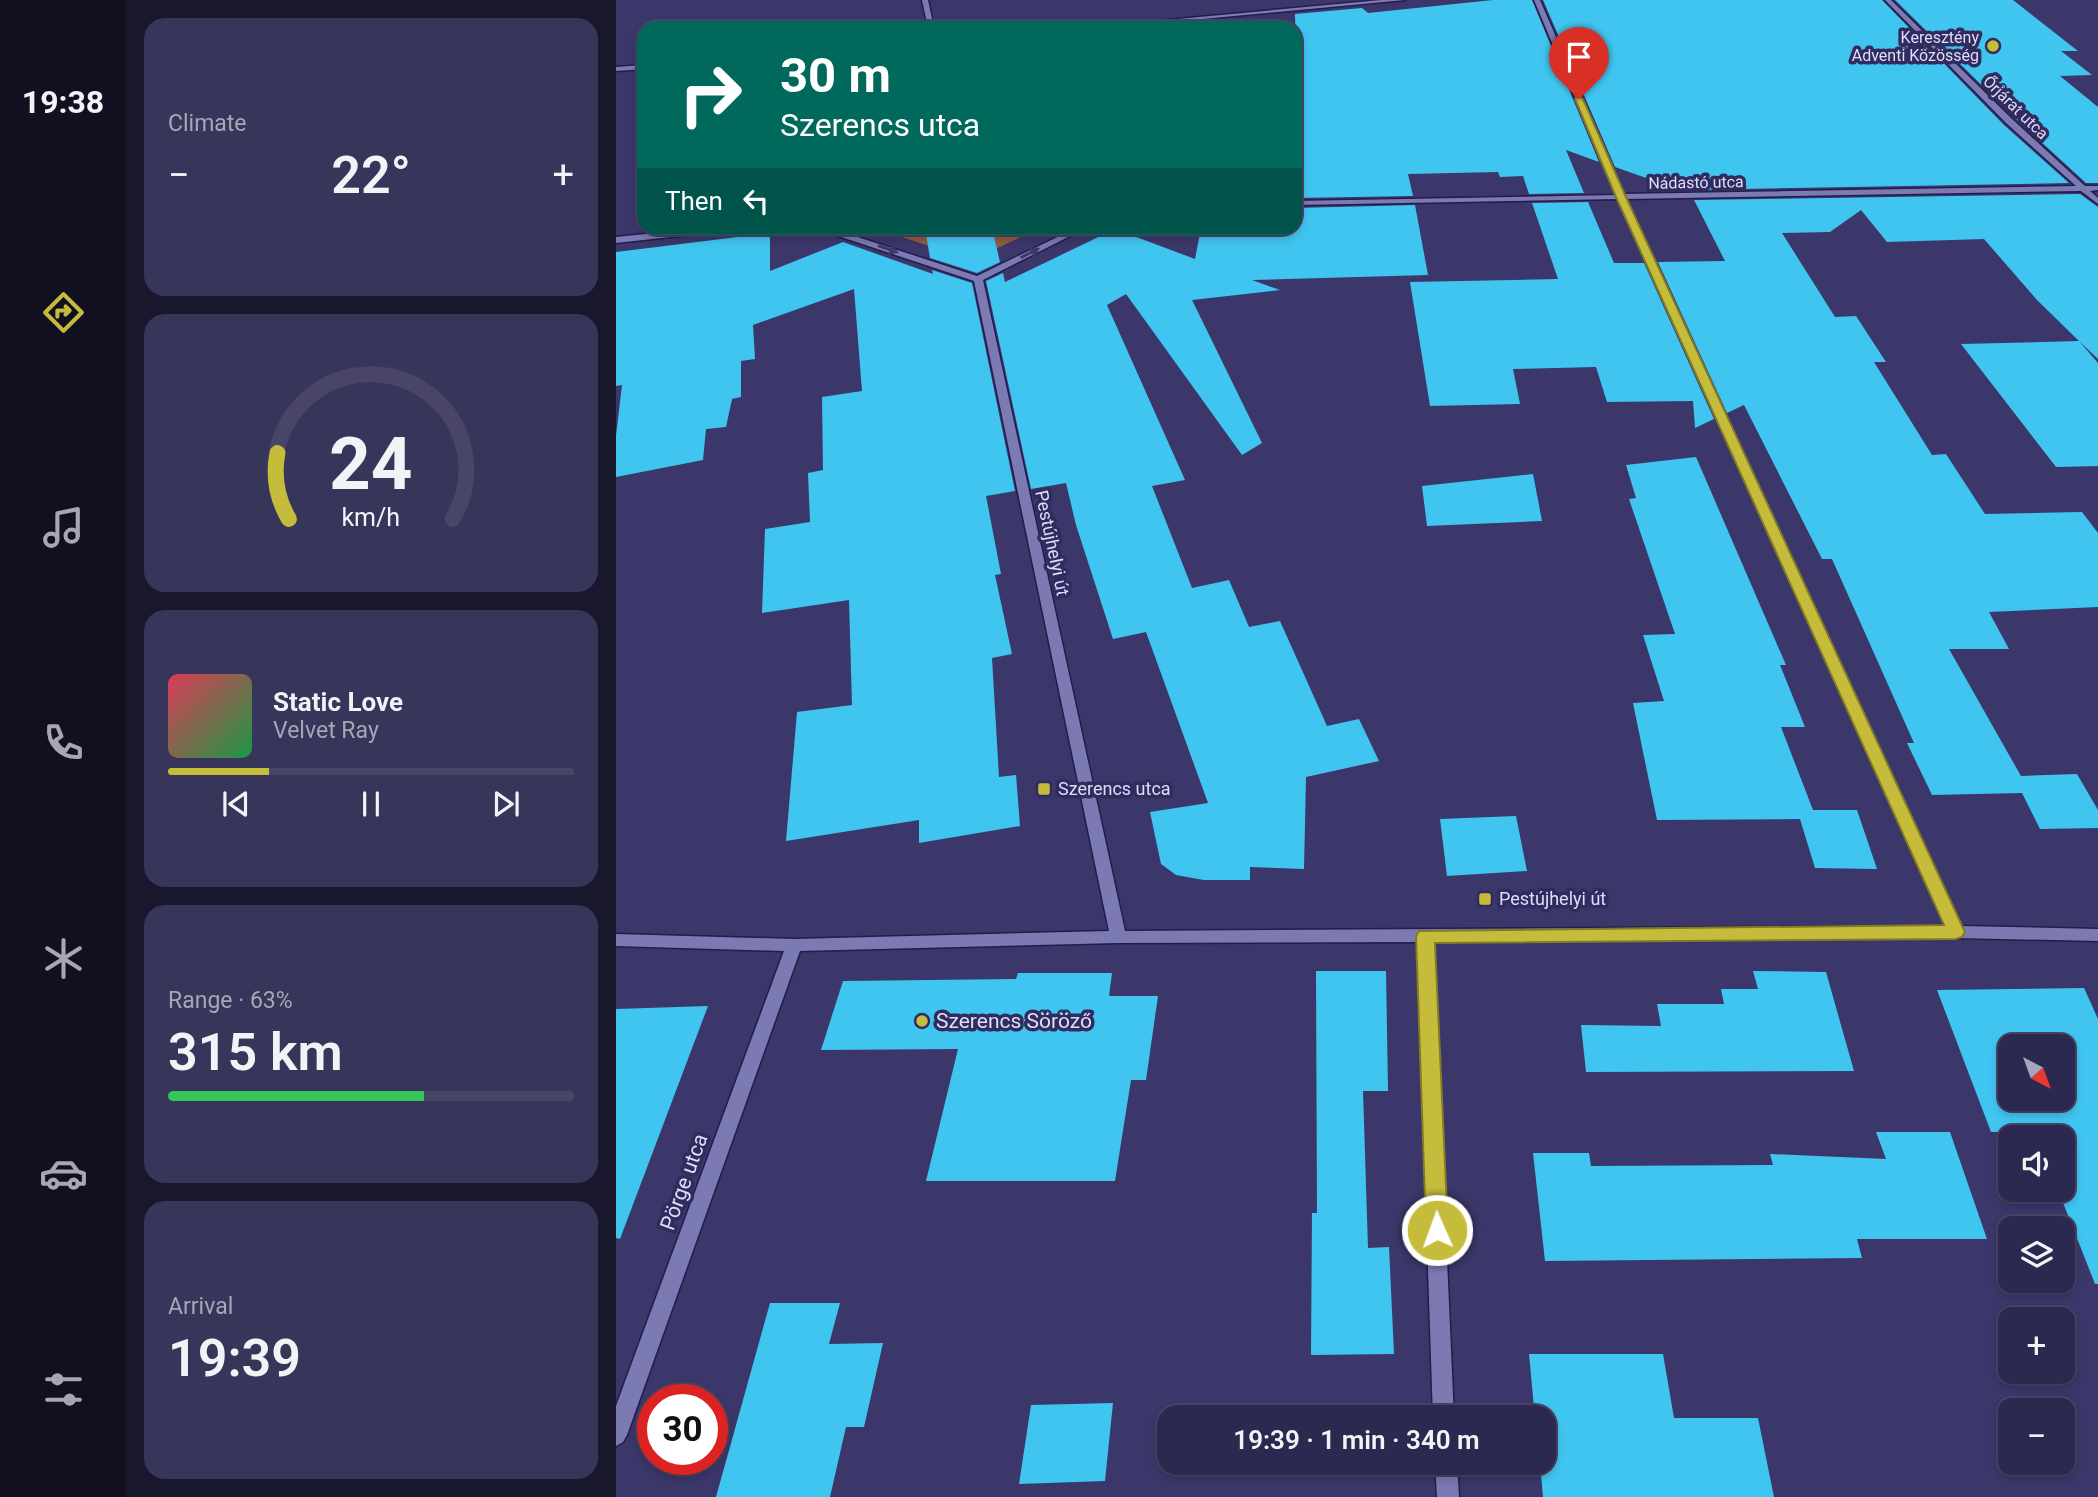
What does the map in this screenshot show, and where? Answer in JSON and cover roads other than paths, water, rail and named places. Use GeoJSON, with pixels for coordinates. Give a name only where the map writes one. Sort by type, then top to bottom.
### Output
{"type":"FeatureCollection","features":[{"type":"Feature","properties":{"kind":"street"},"geometry":{"type":"LineString","coordinates":[[925,0],[930,21]]}},
{"type":"Feature","properties":{"kind":"street"},"geometry":{"type":"LineString","coordinates":[[1164,21],[1402,0]]}},
{"type":"Feature","properties":{"kind":"street"},"geometry":{"type":"LineString","coordinates":[[1536,0],[1621,197],[1956,932]]}},
{"type":"Feature","properties":{"kind":"street","name":"Őrjárat utca"},"geometry":{"type":"LineString","coordinates":[[1888,0],[2009,121],[2098,202]]}},
{"type":"Feature","properties":{"kind":"street"},"geometry":{"type":"LineString","coordinates":[[616,69],[637,68]]}},
{"type":"Feature","properties":{"kind":"street","name":"Nádastó utca"},"geometry":{"type":"LineString","coordinates":[[1302,203],[2098,188]]}},
{"type":"Feature","properties":{"kind":"street"},"geometry":{"type":"LineString","coordinates":[[616,240],[661,235]]}},
{"type":"Feature","properties":{"kind":"street"},"geometry":{"type":"LineString","coordinates":[[844,235],[978,279],[1068,235]]}},
{"type":"Feature","properties":{"kind":"street","name":"Pestújhelyi út"},"geometry":{"type":"LineString","coordinates":[[978,279],[1118,937]]}},
{"type":"Feature","properties":{"kind":"street"},"geometry":{"type":"LineString","coordinates":[[616,940],[794,946],[1118,937],[1956,932],[2098,935]]}},
{"type":"Feature","properties":{"kind":"street"},"geometry":{"type":"LineString","coordinates":[[1425,936],[1443,1405]]}},
{"type":"Feature","properties":{"kind":"street","name":"Pörge utca"},"geometry":{"type":"LineString","coordinates":[[616,1435],[794,946]]}},
{"type":"Feature","properties":{"kind":"street"},"geometry":{"type":"LineString","coordinates":[[1447,1475],[1448,1497]]}},
{"type":"Feature","properties":{"kind":"place","name":"Keresztény Adventi Közösség"},"geometry":{"type":"Point","coordinates":[1993,46]}},
{"type":"Feature","properties":{"kind":"place","name":"Szerencs utca"},"geometry":{"type":"Point","coordinates":[1044,789]}},
{"type":"Feature","properties":{"kind":"place","name":"Pestújhelyi út"},"geometry":{"type":"Point","coordinates":[1485,899]}},
{"type":"Feature","properties":{"kind":"place","name":"Szerencs Söröző"},"geometry":{"type":"Point","coordinates":[922,1021]}}]}
